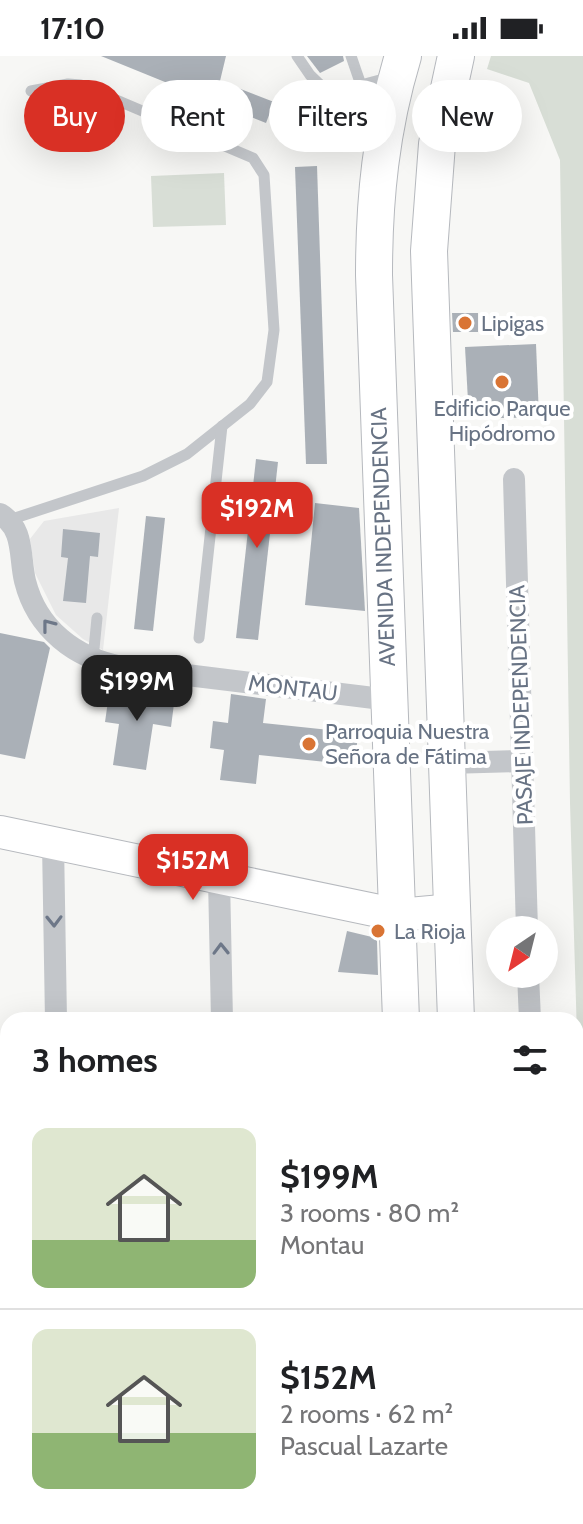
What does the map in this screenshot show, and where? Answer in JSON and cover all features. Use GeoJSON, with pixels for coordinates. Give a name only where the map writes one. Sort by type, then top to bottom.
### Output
{"type":"FeatureCollection","features":[{"type":"Feature","properties":{"kind":"main road","name":"AVENIDA INDEPENDENCIA"},"geometry":{"type":"LineString","coordinates":[[403,1012],[425,914],[448,763],[433,424],[429,251],[437,144],[448,63]]}},
{"type":"Feature","properties":{"kind":"main road","name":"AVENIDA INDEPENDENCIA"},"geometry":{"type":"LineString","coordinates":[[396,96],[405,66]]}},
{"type":"Feature","properties":{"kind":"main road","name":"AVENIDA INDEPENDENCIA"},"geometry":{"type":"LineString","coordinates":[[380,152],[374,207],[374,275],[390,700],[425,914],[454,1012]]}},
{"type":"Feature","properties":{"kind":"main road"},"geometry":{"type":"LineString","coordinates":[[0,832],[219,879],[425,914]]}},
{"type":"Feature","properties":{"kind":"street","name":"PASAJE INDEPENDENCIA"},"geometry":{"type":"LineString","coordinates":[[514,479],[527,916]]}},
{"type":"Feature","properties":{"kind":"street","name":"MONTAU"},"geometry":{"type":"LineString","coordinates":[[4,517],[19,535],[26,582],[42,618],[66,645],[93,659],[122,667],[390,700]]}},
{"type":"Feature","properties":{"kind":"street"},"geometry":{"type":"LineString","coordinates":[[448,763],[522,761]]}},
{"type":"Feature","properties":{"kind":"street"},"geometry":{"type":"LineString","coordinates":[[53,843],[56,1012]]}},
{"type":"Feature","properties":{"kind":"street"},"geometry":{"type":"LineString","coordinates":[[219,879],[222,1012]]}},
{"type":"Feature","properties":{"kind":"street"},"geometry":{"type":"LineString","coordinates":[[529,988],[530,1012]]}},
{"type":"Feature","properties":{"kind":"lane"},"geometry":{"type":"LineString","coordinates":[[297,56],[315,80]]}},
{"type":"Feature","properties":{"kind":"lane"},"geometry":{"type":"LineString","coordinates":[[351,56],[359,80]]}},
{"type":"Feature","properties":{"kind":"lane"},"geometry":{"type":"LineString","coordinates":[[444,56],[448,63]]}},
{"type":"Feature","properties":{"kind":"lane"},"geometry":{"type":"LineString","coordinates":[[373,80],[405,66]]}},
{"type":"Feature","properties":{"kind":"lane"},"geometry":{"type":"LineString","coordinates":[[388,257],[387,202],[405,66]]}},
{"type":"Feature","properties":{"kind":"lane"},"geometry":{"type":"LineString","coordinates":[[4,517],[143,476],[187,454],[250,404],[267,382],[274,330],[264,175],[253,158],[125,104]]}},
{"type":"Feature","properties":{"kind":"lane"},"geometry":{"type":"LineString","coordinates":[[417,233],[436,834]]}},
{"type":"Feature","properties":{"kind":"lane"},"geometry":{"type":"LineString","coordinates":[[392,399],[397,537]]}},
{"type":"Feature","properties":{"kind":"lane"},"geometry":{"type":"LineString","coordinates":[[199,638],[222,426]]}},
{"type":"Feature","properties":{"kind":"lane"},"geometry":{"type":"LineString","coordinates":[[93,659],[97,618]]}},
{"type":"Feature","properties":{"kind":"shaded area"},"geometry":{"type":"Polygon","coordinates":[[[491,56],[583,56],[583,1012],[576,1012],[570,803],[560,160],[529,83],[487,69],[491,56]]]}},
{"type":"Feature","properties":{"kind":"shaded area"},"geometry":{"type":"Polygon","coordinates":[[[224,173],[226,225],[153,227],[151,176],[224,173]]]}},
{"type":"Feature","properties":{"kind":"shaded area"},"geometry":{"type":"Polygon","coordinates":[[[119,508],[103,650],[83,639],[56,615],[35,573],[30,539],[44,521],[119,508]]]}},
{"type":"Feature","properties":{"kind":"building"},"geometry":{"type":"Polygon","coordinates":[[[101,56],[226,56],[220,80],[160,80],[101,56]]]}},
{"type":"Feature","properties":{"kind":"building"},"geometry":{"type":"Polygon","coordinates":[[[307,56],[343,56],[344,61],[320,73],[307,56]]]}},
{"type":"Feature","properties":{"kind":"building"},"geometry":{"type":"Polygon","coordinates":[[[253,94],[269,100],[266,123],[253,118],[253,94]]]}},
{"type":"Feature","properties":{"kind":"building"},"geometry":{"type":"Polygon","coordinates":[[[317,166],[327,464],[306,464],[295,167],[317,166]]]}},
{"type":"Feature","properties":{"kind":"building","name":"Lipigas"},"geometry":{"type":"Polygon","coordinates":[[[452,313],[478,313],[478,332],[453,332],[452,313]]]}},
{"type":"Feature","properties":{"kind":"building","name":"Edificio Parque Hipódromo"},"geometry":{"type":"Polygon","coordinates":[[[536,344],[539,417],[469,419],[465,347],[536,344]]]}},
{"type":"Feature","properties":{"kind":"building"},"geometry":{"type":"Polygon","coordinates":[[[256,459],[278,462],[258,640],[236,638],[256,459]]]}},
{"type":"Feature","properties":{"kind":"building"},"geometry":{"type":"Polygon","coordinates":[[[315,503],[359,508],[365,611],[305,605],[315,503]]]}},
{"type":"Feature","properties":{"kind":"building"},"geometry":{"type":"Polygon","coordinates":[[[146,516],[165,518],[153,631],[134,629],[146,516]]]}},
{"type":"Feature","properties":{"kind":"building"},"geometry":{"type":"Polygon","coordinates":[[[63,529],[100,533],[98,557],[90,556],[86,603],[63,601],[68,558],[61,557],[63,529]]]}},
{"type":"Feature","properties":{"kind":"building"},"geometry":{"type":"Polygon","coordinates":[[[0,633],[44,642],[50,648],[25,759],[0,754],[0,633]]]}},
{"type":"Feature","properties":{"kind":"building"},"geometry":{"type":"Polygon","coordinates":[[[110,687],[175,696],[171,727],[153,724],[146,770],[113,765],[119,724],[105,722],[110,687]]]}},
{"type":"Feature","properties":{"kind":"building"},"geometry":{"type":"Polygon","coordinates":[[[231,694],[266,699],[263,723],[358,733],[355,765],[259,755],[256,784],[220,780],[224,750],[210,748],[213,721],[228,723],[231,694]]]}},
{"type":"Feature","properties":{"kind":"building"},"geometry":{"type":"Polygon","coordinates":[[[347,931],[377,941],[378,975],[338,972],[347,931]]]}},
{"type":"Feature","properties":{"kind":"place","name":"Lipigas"},"geometry":{"type":"Point","coordinates":[465,323]}},
{"type":"Feature","properties":{"kind":"place","name":"Edificio Parque Hipódromo"},"geometry":{"type":"Point","coordinates":[502,382]}},
{"type":"Feature","properties":{"kind":"place","name":"Parroquia Nuestra Señora de Fátima"},"geometry":{"type":"Point","coordinates":[309,744]}},
{"type":"Feature","properties":{"kind":"place","name":"La Rioja"},"geometry":{"type":"Point","coordinates":[378,931]}}]}
